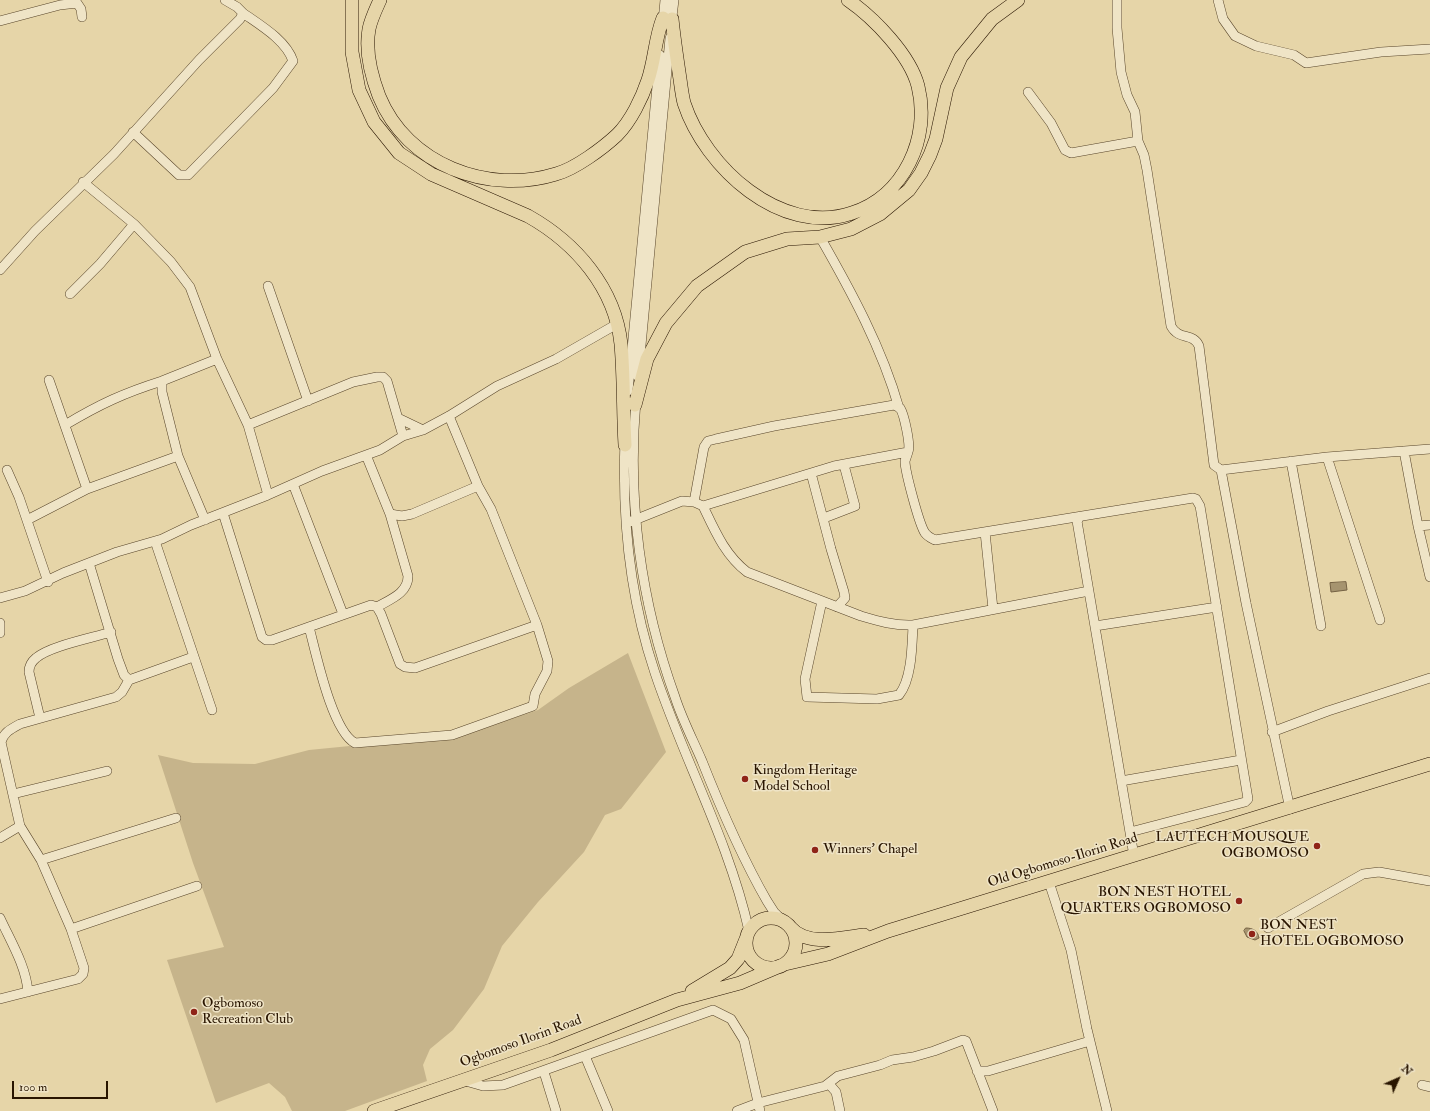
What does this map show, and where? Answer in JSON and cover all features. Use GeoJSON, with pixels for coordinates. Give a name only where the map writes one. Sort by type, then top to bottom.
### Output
{"type":"FeatureCollection","features":[{"type":"Feature","properties":{"kind":"highway"},"geometry":{"type":"LineString","coordinates":[[352,0],[352,52],[359,90],[374,122],[399,153],[430,174],[528,216],[558,234],[581,257],[598,280],[611,305],[621,344],[625,445]]}},
{"type":"Feature","properties":{"kind":"highway"},"geometry":{"type":"LineString","coordinates":[[380,0],[369,28],[368,58],[374,83],[384,108],[403,134],[427,156],[450,169],[497,181],[519,181],[557,174],[575,167],[617,134],[633,112],[648,80],[657,33],[668,18]]}},
{"type":"Feature","properties":{"kind":"highway"},"geometry":{"type":"LineString","coordinates":[[668,18],[674,40],[684,102],[705,143],[729,175],[757,197],[786,211],[817,220],[852,213],[870,205],[885,195],[899,182],[910,165],[921,126],[918,85],[909,65],[872,19],[848,0]]}},
{"type":"Feature","properties":{"kind":"highway"},"geometry":{"type":"LineString","coordinates":[[635,405],[647,359],[666,323],[696,286],[745,252],[787,240],[820,237],[851,229],[865,223],[895,203],[909,190],[921,173],[930,155],[936,139],[947,88],[961,57],[992,19],[1018,0]]}},
{"type":"Feature","properties":{"kind":"highway","name":"Old Ogbomoso-Ilorin Road"},"geometry":{"type":"LineString","coordinates":[[888,931],[1290,809],[1430,764]]}},
{"type":"Feature","properties":{"kind":"highway"},"geometry":{"type":"LineString","coordinates":[[677,1000],[730,968],[738,959],[748,935],[761,920],[769,918],[787,925],[798,935],[819,939],[834,939],[888,931]]}},
{"type":"Feature","properties":{"kind":"highway"},"geometry":{"type":"LineString","coordinates":[[677,1000],[740,983],[783,965],[794,953],[795,947],[793,933],[787,925]]}},
{"type":"Feature","properties":{"kind":"highway"},"geometry":{"type":"LineString","coordinates":[[748,935],[746,948],[755,963],[763,967],[772,968],[828,954],[888,931]]}},
{"type":"Feature","properties":{"kind":"highway","name":"Ogbomoso Ilorin Road"},"geometry":{"type":"LineString","coordinates":[[374,1111],[551,1050],[677,1000]]}},
{"type":"Feature","properties":{"kind":"street"},"geometry":{"type":"LineString","coordinates":[[133,132],[180,175],[188,175],[273,88],[293,62],[291,55],[267,30],[237,7],[225,0]]}},
{"type":"Feature","properties":{"kind":"street"},"geometry":{"type":"LineString","coordinates":[[665,0],[668,18],[635,405],[633,446],[638,544],[646,591],[661,654],[675,700],[687,725],[727,823],[750,871],[774,912],[787,925]]}},
{"type":"Feature","properties":{"kind":"street"},"geometry":{"type":"LineString","coordinates":[[674,0],[668,18],[627,404],[625,445],[625,494],[627,523],[637,603],[650,657],[676,729],[734,873],[748,935]]}},
{"type":"Feature","properties":{"kind":"street"},"geometry":{"type":"LineString","coordinates":[[1118,0],[1117,28],[1121,72],[1127,95],[1135,112],[1138,141],[1144,155],[1170,326],[1174,333],[1178,336],[1192,338],[1197,341],[1199,346],[1214,465],[1221,470],[1327,457],[1430,449]]}},
{"type":"Feature","properties":{"kind":"street"},"geometry":{"type":"LineString","coordinates":[[1218,0],[1222,19],[1235,36],[1256,46],[1294,55],[1306,63],[1381,52],[1430,49]]}},
{"type":"Feature","properties":{"kind":"street"},"geometry":{"type":"LineString","coordinates":[[0,21],[60,5],[77,3],[81,9],[82,17]]}},
{"type":"Feature","properties":{"kind":"street"},"geometry":{"type":"LineString","coordinates":[[0,270],[18,248],[114,154],[199,60],[240,19],[243,13]]}},
{"type":"Feature","properties":{"kind":"street"},"geometry":{"type":"LineString","coordinates":[[1028,92],[1051,123],[1065,150],[1071,153],[1138,141]]}},
{"type":"Feature","properties":{"kind":"street"},"geometry":{"type":"LineString","coordinates":[[84,182],[134,224],[171,262],[190,287],[217,359],[248,424],[268,495]]}},
{"type":"Feature","properties":{"kind":"street"},"geometry":{"type":"LineString","coordinates":[[70,294],[100,264],[134,224]]}},
{"type":"Feature","properties":{"kind":"street"},"geometry":{"type":"LineString","coordinates":[[820,237],[878,350],[892,383],[910,444],[905,460],[906,469],[918,514],[924,532],[928,537],[935,540],[1193,498],[1196,499],[1200,506],[1248,799],[1245,802],[1130,832]]}},
{"type":"Feature","properties":{"kind":"street"},"geometry":{"type":"LineString","coordinates":[[268,286],[308,401]]}},
{"type":"Feature","properties":{"kind":"street"},"geometry":{"type":"LineString","coordinates":[[0,598],[25,591],[48,582],[63,573],[117,552],[155,541],[268,495],[322,471],[380,450],[403,436],[423,430],[449,416],[497,386],[556,359],[617,324]]}},
{"type":"Feature","properties":{"kind":"street"},"geometry":{"type":"LineString","coordinates":[[65,425],[126,392],[162,381],[217,359]]}},
{"type":"Feature","properties":{"kind":"street"},"geometry":{"type":"LineString","coordinates":[[248,424],[353,382],[368,378],[383,377],[387,380],[403,436]]}},
{"type":"Feature","properties":{"kind":"street"},"geometry":{"type":"LineString","coordinates":[[49,380],[87,489]]}},
{"type":"Feature","properties":{"kind":"street"},"geometry":{"type":"LineString","coordinates":[[162,381],[162,392],[178,456],[205,520]]}},
{"type":"Feature","properties":{"kind":"street"},"geometry":{"type":"LineString","coordinates":[[899,408],[894,405],[774,426],[708,441],[704,447],[698,504],[725,551],[747,572],[836,607],[880,622],[913,625],[1089,591]]}},
{"type":"Feature","properties":{"kind":"street"},"geometry":{"type":"LineString","coordinates":[[309,627],[332,706],[346,736],[355,743],[452,735],[533,706],[535,694],[547,671],[548,661],[537,625],[491,509],[478,486],[449,416]]}},
{"type":"Feature","properties":{"kind":"street"},"geometry":{"type":"LineString","coordinates":[[398,418],[423,430]]}},
{"type":"Feature","properties":{"kind":"street"},"geometry":{"type":"LineString","coordinates":[[1404,451],[1418,526],[1430,577]]}},
{"type":"Feature","properties":{"kind":"street"},"geometry":{"type":"LineString","coordinates":[[627,523],[682,501],[698,504],[811,473],[908,452]]}},
{"type":"Feature","properties":{"kind":"street"},"geometry":{"type":"LineString","coordinates":[[223,513],[262,637],[266,640],[272,640],[367,606],[377,607],[404,591],[408,584],[408,576],[390,514],[366,455]]}},
{"type":"Feature","properties":{"kind":"street"},"geometry":{"type":"LineString","coordinates":[[27,520],[87,489],[178,456]]}},
{"type":"Feature","properties":{"kind":"street"},"geometry":{"type":"LineString","coordinates":[[1327,457],[1380,620]]}},
{"type":"Feature","properties":{"kind":"street"},"geometry":{"type":"LineString","coordinates":[[1291,461],[1321,626]]}},
{"type":"Feature","properties":{"kind":"street"},"geometry":{"type":"LineString","coordinates":[[824,518],[855,506],[844,465]]}},
{"type":"Feature","properties":{"kind":"street"},"geometry":{"type":"LineString","coordinates":[[7,470],[27,520],[48,582]]}},
{"type":"Feature","properties":{"kind":"street"},"geometry":{"type":"LineString","coordinates":[[1221,470],[1272,732],[1290,809]]}},
{"type":"Feature","properties":{"kind":"street"},"geometry":{"type":"LineString","coordinates":[[811,473],[845,598],[836,607]]}},
{"type":"Feature","properties":{"kind":"street"},"geometry":{"type":"LineString","coordinates":[[293,484],[343,614]]}},
{"type":"Feature","properties":{"kind":"street"},"geometry":{"type":"LineString","coordinates":[[390,514],[402,516],[412,514],[478,486]]}},
{"type":"Feature","properties":{"kind":"street"},"geometry":{"type":"LineString","coordinates":[[1080,517],[1077,521],[1134,856]]}},
{"type":"Feature","properties":{"kind":"street"},"geometry":{"type":"LineString","coordinates":[[1418,526],[1430,525]]}},
{"type":"Feature","properties":{"kind":"street"},"geometry":{"type":"LineString","coordinates":[[985,532],[993,609]]}},
{"type":"Feature","properties":{"kind":"street"},"geometry":{"type":"LineString","coordinates":[[155,541],[212,710]]}},
{"type":"Feature","properties":{"kind":"street"},"geometry":{"type":"LineString","coordinates":[[89,563],[118,659],[124,675],[129,680]]}},
{"type":"Feature","properties":{"kind":"street"},"geometry":{"type":"LineString","coordinates":[[822,601],[805,679],[807,697],[877,699],[898,695],[906,683],[913,625]]}},
{"type":"Feature","properties":{"kind":"street"},"geometry":{"type":"LineString","coordinates":[[377,607],[397,658],[400,664],[405,667],[415,668],[537,625]]}},
{"type":"Feature","properties":{"kind":"street"},"geometry":{"type":"LineString","coordinates":[[1095,626],[1216,607]]}},
{"type":"Feature","properties":{"kind":"street"},"geometry":{"type":"LineString","coordinates":[[0,623],[0,633]]}},
{"type":"Feature","properties":{"kind":"street"},"geometry":{"type":"LineString","coordinates":[[40,718],[29,672],[29,666],[34,659],[46,652],[111,632]]}},
{"type":"Feature","properties":{"kind":"street"},"geometry":{"type":"LineString","coordinates":[[650,657],[661,654]]}},
{"type":"Feature","properties":{"kind":"street"},"geometry":{"type":"LineString","coordinates":[[0,999],[78,979],[83,974],[84,968],[71,929],[41,860],[20,826],[13,794],[4,768],[2,735],[20,724],[116,697],[122,692],[129,680],[176,665],[193,657]]}},
{"type":"Feature","properties":{"kind":"street"},"geometry":{"type":"LineString","coordinates":[[1272,732],[1328,711],[1430,678]]}},
{"type":"Feature","properties":{"kind":"street"},"geometry":{"type":"LineString","coordinates":[[676,729],[687,725]]}},
{"type":"Feature","properties":{"kind":"street"},"geometry":{"type":"LineString","coordinates":[[1121,781],[1241,760]]}},
{"type":"Feature","properties":{"kind":"street"},"geometry":{"type":"LineString","coordinates":[[13,794],[107,771]]}},
{"type":"Feature","properties":{"kind":"street"},"geometry":{"type":"LineString","coordinates":[[41,860],[176,818]]}},
{"type":"Feature","properties":{"kind":"street"},"geometry":{"type":"LineString","coordinates":[[0,838],[20,826]]}},
{"type":"Feature","properties":{"kind":"street"},"geometry":{"type":"LineString","coordinates":[[1268,928],[1363,874],[1379,872],[1430,881]]}},
{"type":"Feature","properties":{"kind":"street"},"geometry":{"type":"LineString","coordinates":[[1049,882],[1071,950],[1090,1041],[1107,1111]]}},
{"type":"Feature","properties":{"kind":"street"},"geometry":{"type":"LineString","coordinates":[[71,929],[197,886]]}},
{"type":"Feature","properties":{"kind":"street"},"geometry":{"type":"LineString","coordinates":[[0,918],[27,978],[28,992]]}},
{"type":"Feature","properties":{"kind":"street"},"geometry":{"type":"LineString","coordinates":[[461,1080],[482,1086],[503,1085],[544,1072],[713,1010],[731,1018],[744,1040],[759,1107]]}},
{"type":"Feature","properties":{"kind":"street"},"geometry":{"type":"LineString","coordinates":[[737,1111],[759,1107],[829,1084],[838,1076],[892,1060],[913,1057],[934,1051],[963,1040],[966,1041],[993,1111]]}},
{"type":"Feature","properties":{"kind":"street"},"geometry":{"type":"LineString","coordinates":[[977,1071],[988,1071],[1090,1041]]}},
{"type":"Feature","properties":{"kind":"street"},"geometry":{"type":"LineString","coordinates":[[585,1056],[608,1111]]}},
{"type":"Feature","properties":{"kind":"street"},"geometry":{"type":"LineString","coordinates":[[544,1072],[556,1111]]}},
{"type":"Feature","properties":{"kind":"street"},"geometry":{"type":"LineString","coordinates":[[829,1084],[836,1092],[840,1111]]}},
{"type":"Feature","properties":{"kind":"shaded area"},"geometry":{"type":"Polygon","coordinates":[[[1346,582],[1347,590],[1331,592],[1330,583],[1346,582]]]}},
{"type":"Feature","properties":{"kind":"shaded area"},"geometry":{"type":"Polygon","coordinates":[[[628,653],[666,752],[621,809],[605,815],[584,852],[538,902],[502,946],[484,989],[453,1030],[430,1049],[423,1065],[427,1081],[345,1111],[292,1111],[285,1097],[269,1083],[216,1103],[167,960],[224,947],[193,863],[158,755],[193,763],[255,764],[309,750],[462,735],[538,710],[569,688],[628,653]]]}},
{"type":"Feature","properties":{"kind":"shaded area","name":"BON NEST HOTEL OGBOMOSO"},"geometry":{"type":"Polygon","coordinates":[[[1246,928],[1255,930],[1258,933],[1259,938],[1255,940],[1247,937],[1244,931],[1246,928]]]}},
{"type":"Feature","properties":{"kind":"place","name":"Kingdom Heritage Model School"},"geometry":{"type":"Point","coordinates":[745,779]}},
{"type":"Feature","properties":{"kind":"place","name":"LAUTECH MOUSQUE OGBOMOSO"},"geometry":{"type":"Point","coordinates":[1317,846]}},
{"type":"Feature","properties":{"kind":"place","name":"Winners' Chapel"},"geometry":{"type":"Point","coordinates":[815,850]}},
{"type":"Feature","properties":{"kind":"place","name":"BON NEST HOTEL QUARTERS OGBOMOSO"},"geometry":{"type":"Point","coordinates":[1239,901]}},
{"type":"Feature","properties":{"kind":"place","name":"BON NEST HOTEL OGBOMOSO"},"geometry":{"type":"Point","coordinates":[1252,934]}},
{"type":"Feature","properties":{"kind":"place","name":"Ogbomoso Recreation Club"},"geometry":{"type":"Point","coordinates":[194,1012]}}]}
